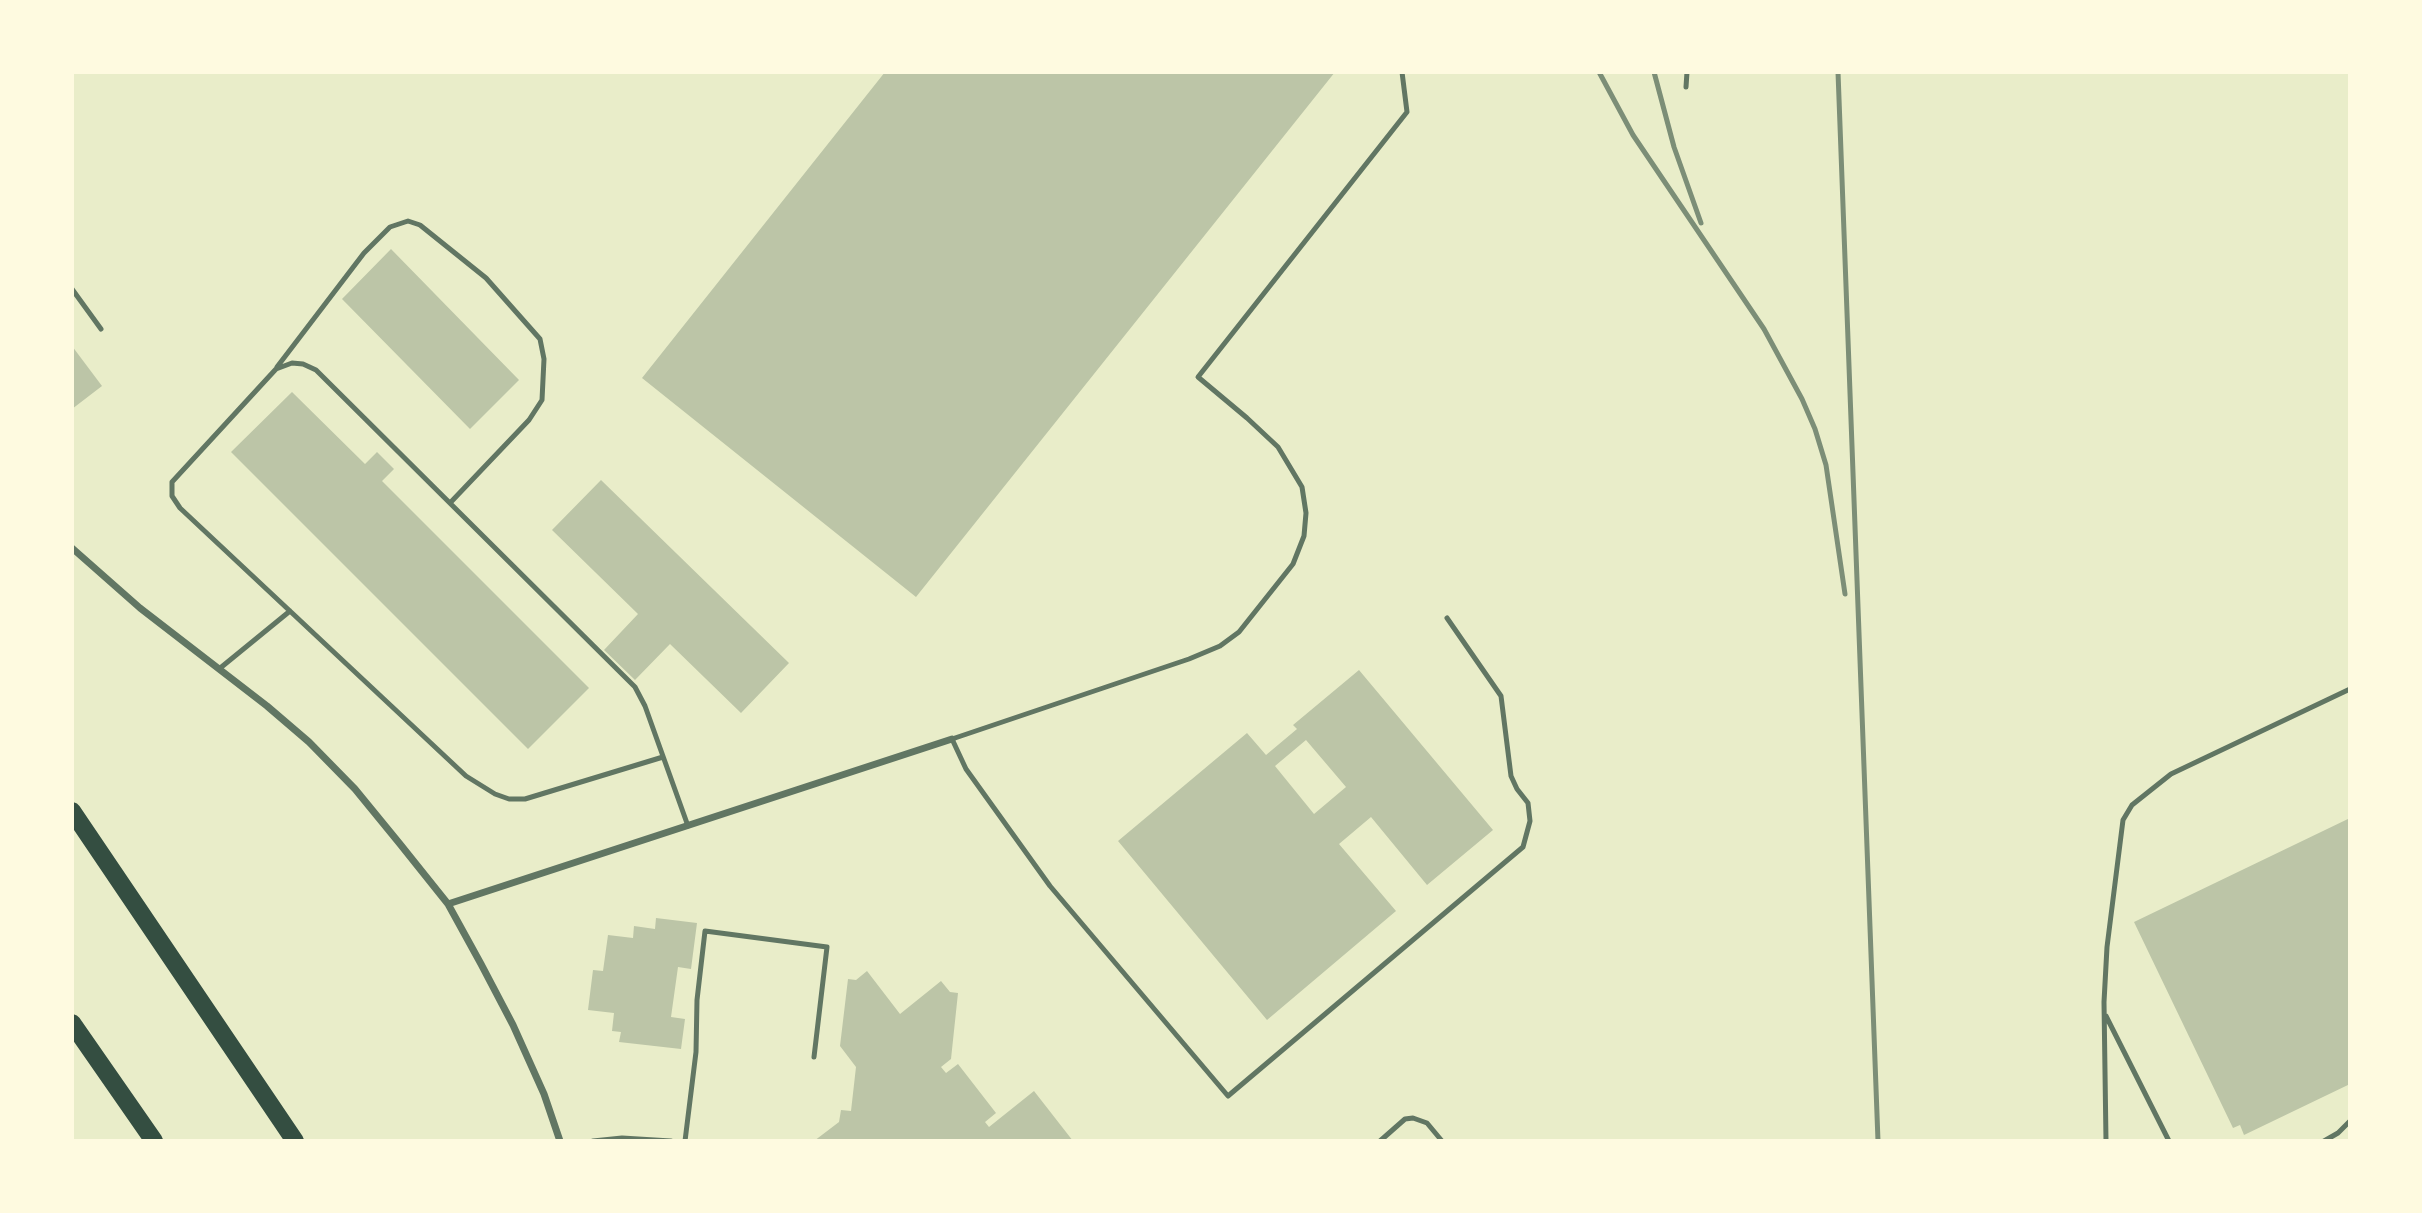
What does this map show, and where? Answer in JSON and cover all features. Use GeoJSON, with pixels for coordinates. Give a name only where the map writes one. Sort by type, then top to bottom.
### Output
{"type":"FeatureCollection","features":[{"type":"Feature","properties":{"kind":"highway"},"geometry":{"type":"LineString","coordinates":[[72,811],[295,1141]]}},
{"type":"Feature","properties":{"kind":"highway"},"geometry":{"type":"LineString","coordinates":[[72,1023],[153,1141]]}},
{"type":"Feature","properties":{"kind":"street"},"geometry":{"type":"LineString","coordinates":[[72,548],[140,608],[267,706],[355,789],[447,904],[513,1025],[544,1094],[560,1141]]}},
{"type":"Feature","properties":{"kind":"street"},"geometry":{"type":"LineString","coordinates":[[447,904],[952,739]]}},
{"type":"Feature","properties":{"kind":"lane"},"geometry":{"type":"LineString","coordinates":[[1402,72],[1407,112],[1198,377],[1278,447],[1302,487],[1306,513],[1304,536],[1293,564],[1239,632],[1220,646],[1189,659],[952,739],[966,769],[1050,886],[1228,1096],[1523,847],[1530,821],[1528,803],[1511,776],[1501,696],[1447,618]]}},
{"type":"Feature","properties":{"kind":"lane"},"geometry":{"type":"LineString","coordinates":[[1686,87],[1687,72]]}},
{"type":"Feature","properties":{"kind":"lane"},"geometry":{"type":"LineString","coordinates":[[450,503],[529,420],[542,400],[544,359],[540,339],[486,278],[420,225],[408,221],[390,227],[364,253],[276,369],[173,482],[172,496],[180,508],[467,776],[495,794],[509,799],[525,799],[663,757]]}},
{"type":"Feature","properties":{"kind":"lane"},"geometry":{"type":"LineString","coordinates":[[72,289],[101,329]]}},
{"type":"Feature","properties":{"kind":"lane"},"geometry":{"type":"LineString","coordinates":[[276,369],[292,363],[303,364],[316,370],[635,687],[645,706],[688,826]]}},
{"type":"Feature","properties":{"kind":"lane"},"geometry":{"type":"LineString","coordinates":[[219,669],[290,611]]}},
{"type":"Feature","properties":{"kind":"lane"},"geometry":{"type":"LineString","coordinates":[[2106,1141],[2107,947],[2123,820],[2132,805],[2171,775],[2350,689]]}},
{"type":"Feature","properties":{"kind":"lane"},"geometry":{"type":"LineString","coordinates":[[685,1141],[696,1052],[697,1000],[705,931],[827,947],[814,1057]]}},
{"type":"Feature","properties":{"kind":"lane"},"geometry":{"type":"LineString","coordinates":[[2105,1013],[2169,1141]]}},
{"type":"Feature","properties":{"kind":"lane"},"geometry":{"type":"LineString","coordinates":[[1380,1141],[1405,1119],[1413,1118],[1427,1123],[1442,1141]]}},
{"type":"Feature","properties":{"kind":"lane"},"geometry":{"type":"LineString","coordinates":[[2324,1141],[2338,1133],[2350,1121]]}},
{"type":"Feature","properties":{"kind":"lane"},"geometry":{"type":"LineString","coordinates":[[593,1141],[622,1138],[671,1141]]}},
{"type":"Feature","properties":{"kind":"building"},"geometry":{"type":"Polygon","coordinates":[[[885,72],[1335,72],[916,597],[642,378],[885,72]]]}},
{"type":"Feature","properties":{"kind":"building"},"geometry":{"type":"Polygon","coordinates":[[[391,249],[519,380],[470,429],[342,299],[391,249]]]}},
{"type":"Feature","properties":{"kind":"building"},"geometry":{"type":"Polygon","coordinates":[[[72,346],[102,386],[72,409],[72,346]]]}},
{"type":"Feature","properties":{"kind":"building"},"geometry":{"type":"Polygon","coordinates":[[[292,392],[365,464],[377,452],[394,469],[382,481],[589,688],[528,749],[231,452],[292,392]]]}},
{"type":"Feature","properties":{"kind":"building"},"geometry":{"type":"Polygon","coordinates":[[[601,480],[789,663],[741,713],[670,644],[635,680],[604,650],[638,614],[552,530],[601,480]]]}},
{"type":"Feature","properties":{"kind":"building"},"geometry":{"type":"Polygon","coordinates":[[[1359,670],[1493,830],[1427,885],[1371,817],[1339,844],[1396,911],[1267,1020],[1118,841],[1247,733],[1266,755],[1297,729],[1293,725],[1359,670]],[[1306,740],[1275,766],[1314,814],[1346,787],[1306,740]]]}},
{"type":"Feature","properties":{"kind":"building"},"geometry":{"type":"Polygon","coordinates":[[[2350,818],[2350,1084],[2244,1135],[2240,1125],[2233,1128],[2134,922],[2350,818]]]}},
{"type":"Feature","properties":{"kind":"building"},"geometry":{"type":"Polygon","coordinates":[[[656,918],[697,923],[691,969],[678,967],[671,1017],[685,1019],[681,1049],[619,1042],[621,1032],[612,1031],[614,1013],[588,1010],[593,970],[603,971],[608,935],[633,938],[634,926],[655,929],[656,918]]]}},
{"type":"Feature","properties":{"kind":"building"},"geometry":{"type":"Polygon","coordinates":[[[867,971],[900,1014],[941,981],[950,992],[958,993],[951,1059],[941,1067],[946,1073],[958,1064],[996,1113],[985,1122],[989,1127],[1034,1091],[1073,1141],[814,1141],[839,1122],[841,1110],[851,1111],[856,1067],[840,1046],[848,979],[856,980],[867,971]]]}},
{"type":"Feature","properties":{"kind":"railway"},"geometry":{"type":"LineString","coordinates":[[1599,72],[1633,135],[1764,329],[1802,399],[1826,465],[1845,594]]}},
{"type":"Feature","properties":{"kind":"railway"},"geometry":{"type":"LineString","coordinates":[[1654,72],[1674,147],[1701,223]]}},
{"type":"Feature","properties":{"kind":"railway"},"geometry":{"type":"LineString","coordinates":[[1838,72],[1878,1141]]}}]}
